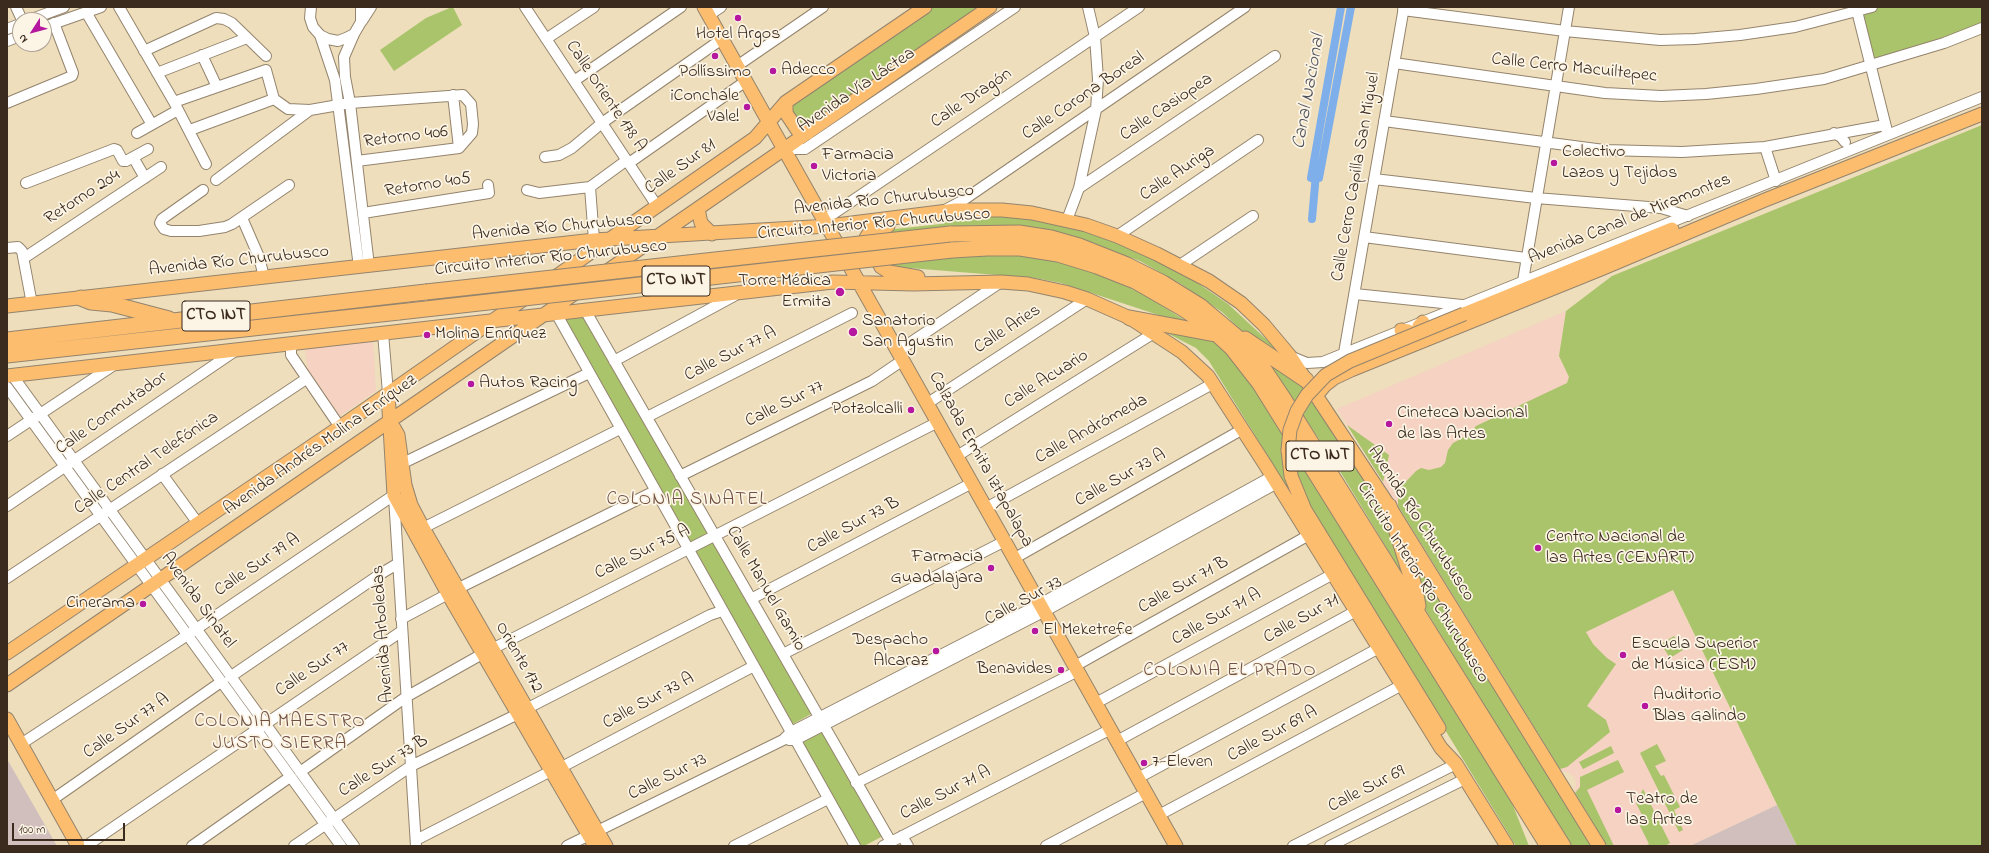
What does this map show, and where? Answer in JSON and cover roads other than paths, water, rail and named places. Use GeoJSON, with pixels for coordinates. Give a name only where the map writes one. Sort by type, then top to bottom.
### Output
{"type":"FeatureCollection","features":[{"type":"Feature","properties":{"kind":"highway","name":"Circuito Interior Río Churubusco"},"geometry":{"type":"LineString","coordinates":[[7,340],[950,234],[984,232],[1019,233],[1051,238],[1079,246],[1127,265],[1163,283],[1200,306],[1223,332],[1260,384],[1548,846]]}},
{"type":"Feature","properties":{"kind":"highway","name":"Circuito Interior Río Churubusco"},"geometry":{"type":"LineString","coordinates":[[7,355],[952,250],[1020,248],[1078,259],[1117,274],[1156,292],[1250,350],[1285,401],[1563,846]]}},
{"type":"Feature","properties":{"kind":"highway"},"geometry":{"type":"LineString","coordinates":[[81,298],[91,302],[112,304],[178,321]]}},
{"type":"Feature","properties":{"kind":"highway"},"geometry":{"type":"LineString","coordinates":[[1130,318],[1158,325],[1223,332],[1306,380]]}},
{"type":"Feature","properties":{"kind":"highway"},"geometry":{"type":"LineString","coordinates":[[1389,506],[1415,589],[1419,615]]}},
{"type":"Feature","properties":{"kind":"highway"},"geometry":{"type":"LineString","coordinates":[[1518,797],[1535,846]]}},
{"type":"Feature","properties":{"kind":"main road","name":"Avenida Vía Láctea"},"geometry":{"type":"LineString","coordinates":[[768,121],[786,102],[925,7]]}},
{"type":"Feature","properties":{"kind":"main road","name":"Avenida Vía Láctea"},"geometry":{"type":"LineString","coordinates":[[784,149],[990,7]]}},
{"type":"Feature","properties":{"kind":"main road","name":"Calzada Ermita Iztapalapa"},"geometry":{"type":"LineString","coordinates":[[707,11],[1176,846]]}},
{"type":"Feature","properties":{"kind":"main road"},"geometry":{"type":"LineString","coordinates":[[786,102],[786,113],[798,130],[808,133]]}},
{"type":"Feature","properties":{"kind":"main road","name":"Avenida Canal de Miramontes"},"geometry":{"type":"LineString","coordinates":[[1465,310],[1567,272],[1982,105]]}},
{"type":"Feature","properties":{"kind":"main road","name":"Avenida Canal de Miramontes"},"geometry":{"type":"LineString","coordinates":[[1316,396],[1325,385],[1334,378],[1351,370],[1601,269],[1765,200],[1982,114]]}},
{"type":"Feature","properties":{"kind":"main road","name":"Calle Sur 81"},"geometry":{"type":"LineString","coordinates":[[609,240],[755,138],[768,121]]}},
{"type":"Feature","properties":{"kind":"main road"},"geometry":{"type":"LineString","coordinates":[[656,237],[784,149]]}},
{"type":"Feature","properties":{"kind":"main road"},"geometry":{"type":"LineString","coordinates":[[698,208],[701,223],[712,234]]}},
{"type":"Feature","properties":{"kind":"main road"},"geometry":{"type":"LineString","coordinates":[[947,282],[894,274],[885,270],[881,267],[866,238],[875,227],[935,220],[956,210]]}},
{"type":"Feature","properties":{"kind":"main road","name":"Avenida Río Churubusco"},"geometry":{"type":"LineString","coordinates":[[7,306],[594,240],[712,234],[956,210],[1017,211],[1067,220],[1117,236],[1180,265],[1209,281],[1240,303],[1264,325],[1290,356],[1389,506],[1599,846]]}},
{"type":"Feature","properties":{"kind":"main road","name":"Avenida Andrés Molina Enríquez"},"geometry":{"type":"LineString","coordinates":[[7,685],[656,237]]}},
{"type":"Feature","properties":{"kind":"main road","name":"Avenida Andrés Molina Enríquez"},"geometry":{"type":"LineString","coordinates":[[7,653],[197,522],[340,427],[609,240]]}},
{"type":"Feature","properties":{"kind":"main road"},"geometry":{"type":"LineString","coordinates":[[1537,276],[1567,272]]}},
{"type":"Feature","properties":{"kind":"main road","name":"CTO INT"},"geometry":{"type":"LineString","coordinates":[[8,379],[117,363],[833,282],[913,284],[947,282],[1001,282],[1042,287],[1087,299],[1130,318],[1194,361],[1214,383],[1379,648],[1406,682]]}},
{"type":"Feature","properties":{"kind":"main road"},"geometry":{"type":"LineString","coordinates":[[1465,310],[1334,369],[1313,387],[1293,420],[1289,440],[1289,468],[1293,485],[1300,502],[1406,682],[1447,743],[1456,764],[1502,844]]}},
{"type":"Feature","properties":{"kind":"main road"},"geometry":{"type":"LineString","coordinates":[[1423,322],[1419,326],[1418,332],[1420,337],[1425,340]]}},
{"type":"Feature","properties":{"kind":"main road"},"geometry":{"type":"LineString","coordinates":[[1401,330],[1408,331],[1412,336],[1412,341],[1408,348]]}},
{"type":"Feature","properties":{"kind":"main road","name":"Avenida Arboledas"},"geometry":{"type":"LineString","coordinates":[[388,393],[394,495]]}},
{"type":"Feature","properties":{"kind":"main road","name":"Avenida Arboledas"},"geometry":{"type":"LineString","coordinates":[[390,420],[398,436],[405,485]]}},
{"type":"Feature","properties":{"kind":"main road","name":"Oriente 172"},"geometry":{"type":"LineString","coordinates":[[405,485],[411,505],[453,592]]}},
{"type":"Feature","properties":{"kind":"main road","name":"Oriente 172"},"geometry":{"type":"LineString","coordinates":[[394,495],[488,651],[594,837],[606,846]]}},
{"type":"Feature","properties":{"kind":"main road"},"geometry":{"type":"LineString","coordinates":[[7,719],[78,846]]}},
{"type":"Feature","properties":{"kind":"street"},"geometry":{"type":"LineString","coordinates":[[51,12],[64,7]]}},
{"type":"Feature","properties":{"kind":"street"},"geometry":{"type":"LineString","coordinates":[[52,24],[101,7]]}},
{"type":"Feature","properties":{"kind":"street"},"geometry":{"type":"LineString","coordinates":[[119,7],[190,130],[206,164]]}},
{"type":"Feature","properties":{"kind":"street"},"geometry":{"type":"LineString","coordinates":[[301,7],[310,18],[320,35],[335,80],[364,266]]}},
{"type":"Feature","properties":{"kind":"street"},"geometry":{"type":"LineString","coordinates":[[310,18],[311,7]]}},
{"type":"Feature","properties":{"kind":"street"},"geometry":{"type":"LineString","coordinates":[[361,7],[361,22]]}},
{"type":"Feature","properties":{"kind":"street"},"geometry":{"type":"LineString","coordinates":[[364,266],[363,213],[350,103],[345,77],[344,57],[354,34],[371,7]]}},
{"type":"Feature","properties":{"kind":"street","name":"Calle Oriente 178 A"},"geometry":{"type":"LineString","coordinates":[[526,7],[657,206]]}},
{"type":"Feature","properties":{"kind":"street"},"geometry":{"type":"LineString","coordinates":[[546,39],[594,7]]}},
{"type":"Feature","properties":{"kind":"street"},"geometry":{"type":"LineString","coordinates":[[574,81],[681,7]]}},
{"type":"Feature","properties":{"kind":"street"},"geometry":{"type":"LineString","coordinates":[[707,11],[721,7]]}},
{"type":"Feature","properties":{"kind":"street"},"geometry":{"type":"LineString","coordinates":[[738,66],[823,7]]}},
{"type":"Feature","properties":{"kind":"street","name":"Avenida Vía Láctea"},"geometry":{"type":"LineString","coordinates":[[784,149],[805,149],[1015,7]]}},
{"type":"Feature","properties":{"kind":"street"},"geometry":{"type":"LineString","coordinates":[[1067,220],[1079,188],[1096,110],[1098,79],[1094,37],[1088,7]]}},
{"type":"Feature","properties":{"kind":"street","name":"Calle Dragón"},"geometry":{"type":"LineString","coordinates":[[826,223],[1139,7]]}},
{"type":"Feature","properties":{"kind":"street","name":"Calle Corona Boreal"},"geometry":{"type":"LineString","coordinates":[[941,212],[962,201],[1245,7]]}},
{"type":"Feature","properties":{"kind":"street"},"geometry":{"type":"LineString","coordinates":[[1523,282],[1569,7]]}},
{"type":"Feature","properties":{"kind":"street"},"geometry":{"type":"LineString","coordinates":[[1404,8],[1565,31],[1660,40],[1695,40],[1795,27],[1857,9],[1872,7]]}},
{"type":"Feature","properties":{"kind":"street","name":"Calle Cerro Capilla San Miguel"},"geometry":{"type":"LineString","coordinates":[[1344,353],[1404,8]]}},
{"type":"Feature","properties":{"kind":"street"},"geometry":{"type":"LineString","coordinates":[[1857,9],[1888,135]]}},
{"type":"Feature","properties":{"kind":"street"},"geometry":{"type":"LineString","coordinates":[[86,12],[151,124]]}},
{"type":"Feature","properties":{"kind":"street"},"geometry":{"type":"LineString","coordinates":[[144,51],[216,18],[224,18],[232,23],[266,56]]}},
{"type":"Feature","properties":{"kind":"street","name":"Calle Cerro Macuiltepec"},"geometry":{"type":"LineString","coordinates":[[1394,64],[1606,93],[1661,96],[1706,94],[1756,89],[1824,78],[1944,43],[1982,28]]}},
{"type":"Feature","properties":{"kind":"street"},"geometry":{"type":"LineString","coordinates":[[7,103],[72,76],[73,73],[52,31]]}},
{"type":"Feature","properties":{"kind":"street"},"geometry":{"type":"LineString","coordinates":[[320,35],[328,39],[338,40],[354,34]]}},
{"type":"Feature","properties":{"kind":"street"},"geometry":{"type":"LineString","coordinates":[[157,73],[247,38]]}},
{"type":"Feature","properties":{"kind":"street"},"geometry":{"type":"LineString","coordinates":[[545,157],[559,155],[572,148],[602,123],[722,39]]}},
{"type":"Feature","properties":{"kind":"street"},"geometry":{"type":"LineString","coordinates":[[202,55],[217,87]]}},
{"type":"Feature","properties":{"kind":"street","name":"Calle Casiopea"},"geometry":{"type":"LineString","coordinates":[[1079,188],[1275,56]]}},
{"type":"Feature","properties":{"kind":"street"},"geometry":{"type":"LineString","coordinates":[[137,133],[176,106],[217,87],[266,70],[274,99],[288,109],[310,110],[350,103],[463,95],[468,99],[472,109],[472,133],[459,148]]}},
{"type":"Feature","properties":{"kind":"street"},"geometry":{"type":"LineString","coordinates":[[527,190],[539,193],[590,187],[746,81]]}},
{"type":"Feature","properties":{"kind":"street"},"geometry":{"type":"LineString","coordinates":[[453,95],[459,148]]}},
{"type":"Feature","properties":{"kind":"street","name":"Avenida Canal de Miramontes"},"geometry":{"type":"LineString","coordinates":[[1290,356],[1307,363],[1317,364],[1401,330],[1465,310],[1537,276],[1982,97]]}},
{"type":"Feature","properties":{"kind":"street"},"geometry":{"type":"LineString","coordinates":[[190,130],[274,99]]}},
{"type":"Feature","properties":{"kind":"street"},"geometry":{"type":"LineString","coordinates":[[216,180],[310,110]]}},
{"type":"Feature","properties":{"kind":"street"},"geometry":{"type":"LineString","coordinates":[[1384,121],[1471,134],[1604,150],[1674,152],[1765,148],[1834,133],[1885,125]]}},
{"type":"Feature","properties":{"kind":"street"},"geometry":{"type":"LineString","coordinates":[[1834,133],[1839,135],[1844,142]]}},
{"type":"Feature","properties":{"kind":"street","name":"Calle Auriga"},"geometry":{"type":"LineString","coordinates":[[1117,236],[1258,140]]}},
{"type":"Feature","properties":{"kind":"street","name":"Retorno 406"},"geometry":{"type":"LineString","coordinates":[[357,161],[459,148]]}},
{"type":"Feature","properties":{"kind":"street"},"geometry":{"type":"LineString","coordinates":[[1765,148],[1776,181]]}},
{"type":"Feature","properties":{"kind":"street"},"geometry":{"type":"LineString","coordinates":[[26,183],[114,149],[117,150],[123,161],[148,149]]}},
{"type":"Feature","properties":{"kind":"street"},"geometry":{"type":"LineString","coordinates":[[133,157],[145,178]]}},
{"type":"Feature","properties":{"kind":"street","name":"Retorno 204"},"geometry":{"type":"LineString","coordinates":[[24,258],[161,167]]}},
{"type":"Feature","properties":{"kind":"street"},"geometry":{"type":"LineString","coordinates":[[1374,179],[1536,198],[1656,208],[1688,216]]}},
{"type":"Feature","properties":{"kind":"street"},"geometry":{"type":"LineString","coordinates":[[203,190],[162,219],[160,223],[164,229],[171,231],[199,231],[225,227],[242,218],[289,184]]}},
{"type":"Feature","properties":{"kind":"street","name":"Retorno 405"},"geometry":{"type":"LineString","coordinates":[[363,213],[489,193],[488,185]]}},
{"type":"Feature","properties":{"kind":"street"},"geometry":{"type":"LineString","coordinates":[[590,187],[594,240]]}},
{"type":"Feature","properties":{"kind":"street"},"geometry":{"type":"LineString","coordinates":[[1656,208],[1664,225]]}},
{"type":"Feature","properties":{"kind":"street"},"geometry":{"type":"LineString","coordinates":[[1180,265],[1253,216]]}},
{"type":"Feature","properties":{"kind":"street"},"geometry":{"type":"LineString","coordinates":[[242,218],[259,257],[264,277]]}},
{"type":"Feature","properties":{"kind":"street"},"geometry":{"type":"LineString","coordinates":[[1364,237],[1526,258]]}},
{"type":"Feature","properties":{"kind":"street"},"geometry":{"type":"LineString","coordinates":[[7,248],[21,248],[32,304]]}},
{"type":"Feature","properties":{"kind":"street"},"geometry":{"type":"LineString","coordinates":[[900,355],[1001,282]]}},
{"type":"Feature","properties":{"kind":"street"},"geometry":{"type":"LineString","coordinates":[[614,361],[736,294]]}},
{"type":"Feature","properties":{"kind":"street"},"geometry":{"type":"LineString","coordinates":[[1354,294],[1465,310]]}},
{"type":"Feature","properties":{"kind":"street","name":"Calle Aries"},"geometry":{"type":"LineString","coordinates":[[928,403],[1087,299]]}},
{"type":"Feature","properties":{"kind":"street","name":"Calle Manuel Gamio"},"geometry":{"type":"LineString","coordinates":[[585,310],[821,721],[856,783],[887,844]]}},
{"type":"Feature","properties":{"kind":"street"},"geometry":{"type":"LineString","coordinates":[[556,313],[855,846]]}},
{"type":"Feature","properties":{"kind":"street","name":"Calle Sur 77 A"},"geometry":{"type":"LineString","coordinates":[[647,417],[852,313]]}},
{"type":"Feature","properties":{"kind":"street","name":"Avenida Arboledas"},"geometry":{"type":"LineString","coordinates":[[384,333],[388,393]]}},
{"type":"Feature","properties":{"kind":"street","name":"Calle Acuario"},"geometry":{"type":"LineString","coordinates":[[957,456],[1154,333]]}},
{"type":"Feature","properties":{"kind":"street"},"geometry":{"type":"LineString","coordinates":[[294,343],[291,349],[291,355],[340,427]]}},
{"type":"Feature","properties":{"kind":"street","name":"Calle Conmutador"},"geometry":{"type":"LineString","coordinates":[[7,506],[236,350]]}},
{"type":"Feature","properties":{"kind":"street","name":"Calle Sur 77"},"geometry":{"type":"LineString","coordinates":[[680,476],[872,381],[900,355]]}},
{"type":"Feature","properties":{"kind":"street"},"geometry":{"type":"LineString","coordinates":[[7,436],[117,363]]}},
{"type":"Feature","properties":{"kind":"street"},"geometry":{"type":"LineString","coordinates":[[401,464],[589,373]]}},
{"type":"Feature","properties":{"kind":"street","name":"Calle Central Telefónica"},"geometry":{"type":"LineString","coordinates":[[7,578],[306,378]]}},
{"type":"Feature","properties":{"kind":"street","name":"Avenida Sinatel"},"geometry":{"type":"LineString","coordinates":[[8,379],[156,582],[196,629],[354,846]]}},
{"type":"Feature","properties":{"kind":"street","name":"Calle Andrómeda"},"geometry":{"type":"LineString","coordinates":[[986,508],[1214,383]]}},
{"type":"Feature","properties":{"kind":"street","name":"Calle Sur 75 A"},"geometry":{"type":"LineString","coordinates":[[300,772],[406,697],[518,634],[688,550],[938,422]]}},
{"type":"Feature","properties":{"kind":"street"},"geometry":{"type":"LineString","coordinates":[[423,528],[620,429]]}},
{"type":"Feature","properties":{"kind":"street","name":"Calle Sur 73 A"},"geometry":{"type":"LineString","coordinates":[[1015,558],[1243,429]]}},
{"type":"Feature","properties":{"kind":"street"},"geometry":{"type":"LineString","coordinates":[[162,474],[197,522]]}},
{"type":"Feature","properties":{"kind":"street","name":"Calle Sur 73"},"geometry":{"type":"LineString","coordinates":[[567,846],[594,837],[1042,608],[1275,480]]}},
{"type":"Feature","properties":{"kind":"street","name":"Calle Sur 73 B"},"geometry":{"type":"LineString","coordinates":[[751,599],[972,483]]}},
{"type":"Feature","properties":{"kind":"street"},"geometry":{"type":"LineString","coordinates":[[401,619],[655,491]]}},
{"type":"Feature","properties":{"kind":"street","name":"Avenida Arboledas"},"geometry":{"type":"LineString","coordinates":[[394,495],[397,564],[416,843]]}},
{"type":"Feature","properties":{"kind":"street","name":"Calle Sur 79 A"},"geometry":{"type":"LineString","coordinates":[[21,744],[188,635],[394,495]]}},
{"type":"Feature","properties":{"kind":"street","name":"Calle Sur 71 B"},"geometry":{"type":"LineString","coordinates":[[856,783],[1077,669],[1309,535]]}},
{"type":"Feature","properties":{"kind":"street"},"geometry":{"type":"LineString","coordinates":[[783,654],[1005,541]]}},
{"type":"Feature","properties":{"kind":"street"},"geometry":{"type":"LineString","coordinates":[[230,677],[382,572],[397,564]]}},
{"type":"Feature","properties":{"kind":"street","name":"Calle Sur 71 A"},"geometry":{"type":"LineString","coordinates":[[1096,703],[1333,574]]}},
{"type":"Feature","properties":{"kind":"street","name":"Avenida Sinatel"},"geometry":{"type":"LineString","coordinates":[[156,582],[188,635],[255,730],[341,846]]}},
{"type":"Feature","properties":{"kind":"street","name":"Calle Sur 71"},"geometry":{"type":"LineString","coordinates":[[1114,735],[1356,610]]}},
{"type":"Feature","properties":{"kind":"street","name":"Calle Sur 73 B"},"geometry":{"type":"LineString","coordinates":[[294,846],[411,766],[710,615],[722,611]]}},
{"type":"Feature","properties":{"kind":"street","name":"Calle Sur 77"},"geometry":{"type":"LineString","coordinates":[[86,846],[402,631]]}},
{"type":"Feature","properties":{"kind":"street"},"geometry":{"type":"LineString","coordinates":[[1138,778],[1379,648]]}},
{"type":"Feature","properties":{"kind":"street","name":"Calle Sur 73 A"},"geometry":{"type":"LineString","coordinates":[[416,843],[754,666]]}},
{"type":"Feature","properties":{"kind":"street","name":"Calle Sur 77 A"},"geometry":{"type":"LineString","coordinates":[[52,800],[221,682]]}},
{"type":"Feature","properties":{"kind":"street","name":"Calle Sur 69 A"},"geometry":{"type":"LineString","coordinates":[[1159,815],[1406,682]]}},
{"type":"Feature","properties":{"kind":"street","name":"Calle Sur 71 A"},"geometry":{"type":"LineString","coordinates":[[887,844],[1114,735]]}},
{"type":"Feature","properties":{"kind":"street","name":"Calle Sur 69"},"geometry":{"type":"LineString","coordinates":[[1293,846],[1456,764]]}},
{"type":"Feature","properties":{"kind":"street"},"geometry":{"type":"LineString","coordinates":[[192,846],[290,777]]}},
{"type":"Feature","properties":{"kind":"street","name":"Calle Sur 69"},"geometry":{"type":"LineString","coordinates":[[1330,846],[1343,843],[1465,779]]}},
{"type":"Feature","properties":{"kind":"street"},"geometry":{"type":"LineString","coordinates":[[1046,846],[1146,793]]}},
{"type":"Feature","properties":{"kind":"street"},"geometry":{"type":"LineString","coordinates":[[734,846],[828,800]]}},
{"type":"Feature","properties":{"kind":"street"},"geometry":{"type":"LineString","coordinates":[[902,836],[908,846]]}},
{"type":"Feature","properties":{"kind":"waterway","name":"Canal Nacional"},"geometry":{"type":"LineString","coordinates":[[1341,7],[1311,178],[1319,178],[1351,7]]}},
{"type":"Feature","properties":{"kind":"waterway","name":"Canal Nacional"},"geometry":{"type":"LineString","coordinates":[[1312,219],[1316,174]]}},
{"type":"Feature","properties":{"kind":"place","name":"Hotel Argos"},"geometry":{"type":"Point","coordinates":[738,18]}},
{"type":"Feature","properties":{"kind":"place","name":"Pollíssimo"},"geometry":{"type":"Point","coordinates":[715,56]}},
{"type":"Feature","properties":{"kind":"place","name":"Adecco"},"geometry":{"type":"Point","coordinates":[773,71]}},
{"type":"Feature","properties":{"kind":"place","name":"¡Conchale Vale!"},"geometry":{"type":"Point","coordinates":[747,107]}},
{"type":"Feature","properties":{"kind":"place","name":"Colectivo Lazos y Tejidos"},"geometry":{"type":"Point","coordinates":[1554,163]}},
{"type":"Feature","properties":{"kind":"place","name":"Farmacia Victoria"},"geometry":{"type":"Point","coordinates":[814,166]}},
{"type":"Feature","properties":{"kind":"place","name":"Torre Médica Ermita"},"geometry":{"type":"Point","coordinates":[840,292]}},
{"type":"Feature","properties":{"kind":"place","name":"Sanatorio San Agustin"},"geometry":{"type":"Point","coordinates":[853,332]}},
{"type":"Feature","properties":{"kind":"place","name":"Molina Enríquez"},"geometry":{"type":"Point","coordinates":[427,335]}},
{"type":"Feature","properties":{"kind":"place","name":"Autos Racing"},"geometry":{"type":"Point","coordinates":[471,384]}},
{"type":"Feature","properties":{"kind":"place","name":"Potzolcalli"},"geometry":{"type":"Point","coordinates":[911,410]}},
{"type":"Feature","properties":{"kind":"place","name":"Cineteca Nacional de las Artes"},"geometry":{"type":"Point","coordinates":[1389,424]}},
{"type":"Feature","properties":{"kind":"place","name":"Centro Nacional de las Artes (CENART)"},"geometry":{"type":"Point","coordinates":[1538,548]}},
{"type":"Feature","properties":{"kind":"place","name":"Farmacia Guadalajara"},"geometry":{"type":"Point","coordinates":[991,568]}},
{"type":"Feature","properties":{"kind":"place","name":"Cinerama"},"geometry":{"type":"Point","coordinates":[143,604]}},
{"type":"Feature","properties":{"kind":"place","name":"El Meketrefe"},"geometry":{"type":"Point","coordinates":[1035,631]}},
{"type":"Feature","properties":{"kind":"place","name":"Despacho Alcaraz"},"geometry":{"type":"Point","coordinates":[936,651]}},
{"type":"Feature","properties":{"kind":"place","name":"Escuela Superior de Música (ESM)"},"geometry":{"type":"Point","coordinates":[1623,655]}},
{"type":"Feature","properties":{"kind":"place","name":"Benavides"},"geometry":{"type":"Point","coordinates":[1061,670]}},
{"type":"Feature","properties":{"kind":"place","name":"Auditorio Blas Galindo"},"geometry":{"type":"Point","coordinates":[1645,706]}},
{"type":"Feature","properties":{"kind":"place","name":"7-Eleven"},"geometry":{"type":"Point","coordinates":[1144,763]}},
{"type":"Feature","properties":{"kind":"place","name":"Teatro de las Artes"},"geometry":{"type":"Point","coordinates":[1618,810]}},
{"type":"Feature","properties":{"kind":"district","name":"COLONIA SINATEL"},"geometry":{"type":"Point","coordinates":[687,501]}},
{"type":"Feature","properties":{"kind":"district","name":"COLONIA EL PRADO"},"geometry":{"type":"Point","coordinates":[1230,672]}},
{"type":"Feature","properties":{"kind":"district","name":"COLONIA MAESTRO JUSTO SIERRA"},"geometry":{"type":"Point","coordinates":[280,734]}}]}
